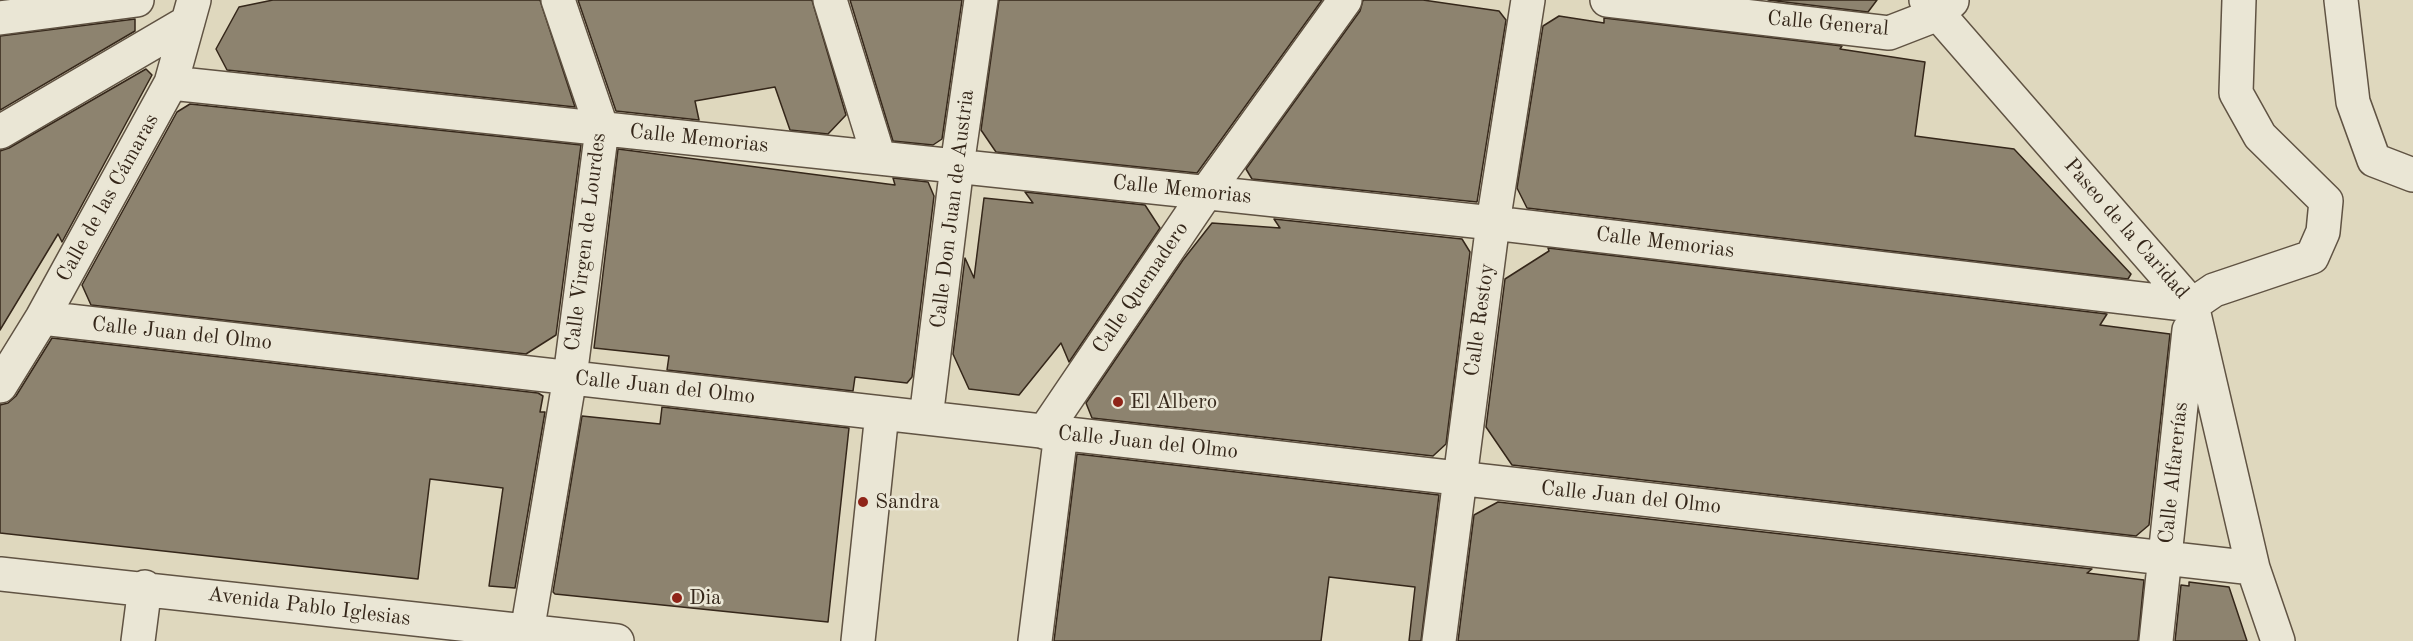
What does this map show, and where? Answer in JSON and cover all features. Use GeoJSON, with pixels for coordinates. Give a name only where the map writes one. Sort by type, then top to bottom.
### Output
{"type":"FeatureCollection","features":[{"type":"Feature","properties":{"kind":"street"},"geometry":{"type":"LineString","coordinates":[[0,18],[137,0]]}},
{"type":"Feature","properties":{"kind":"street","name":"Calle Virgen de Lourdes"},"geometry":{"type":"LineString","coordinates":[[527,632],[570,377],[602,129],[558,0]]}},
{"type":"Feature","properties":{"kind":"street"},"geometry":{"type":"LineString","coordinates":[[830,0],[879,158]]}},
{"type":"Feature","properties":{"kind":"street","name":"Calle Don Juan de Austria"},"geometry":{"type":"LineString","coordinates":[[926,418],[957,166],[981,0]]}},
{"type":"Feature","properties":{"kind":"street","name":"Calle Quemadero"},"geometry":{"type":"LineString","coordinates":[[1052,432],[1206,193],[1345,0]]}},
{"type":"Feature","properties":{"kind":"street","name":"Calle Restoy"},"geometry":{"type":"LineString","coordinates":[[1439,641],[1458,478],[1493,223],[1528,0]]}},
{"type":"Feature","properties":{"kind":"street","name":"Calle General"},"geometry":{"type":"LineString","coordinates":[[1607,0],[1889,33],[1939,5]]}},
{"type":"Feature","properties":{"kind":"street"},"geometry":{"type":"LineString","coordinates":[[2192,305],[2214,290],[2312,256],[2323,232],[2326,201],[2260,136],[2236,93],[2239,0]]}},
{"type":"Feature","properties":{"kind":"street"},"geometry":{"type":"LineString","coordinates":[[2341,0],[2353,102],[2374,160],[2413,175]]}},
{"type":"Feature","properties":{"kind":"street","name":"Paseo de la Caridad"},"geometry":{"type":"LineString","coordinates":[[1939,5],[2192,305],[2253,568],[2278,641]]}},
{"type":"Feature","properties":{"kind":"street"},"geometry":{"type":"LineString","coordinates":[[0,132],[191,11]]}},
{"type":"Feature","properties":{"kind":"street","name":"Calle de las Cámaras"},"geometry":{"type":"LineString","coordinates":[[0,386],[42,318],[171,82],[191,11]]}},
{"type":"Feature","properties":{"kind":"street","name":"Calle Memorias"},"geometry":{"type":"LineString","coordinates":[[171,82],[1493,223],[2192,305]]}},
{"type":"Feature","properties":{"kind":"street","name":"Calle Alfarerías"},"geometry":{"type":"LineString","coordinates":[[2156,641],[2192,305]]}},
{"type":"Feature","properties":{"kind":"street","name":"Calle Juan del Olmo"},"geometry":{"type":"LineString","coordinates":[[42,318],[2253,568]]}},
{"type":"Feature","properties":{"kind":"street"},"geometry":{"type":"LineString","coordinates":[[858,641],[882,413]]}},
{"type":"Feature","properties":{"kind":"street"},"geometry":{"type":"LineString","coordinates":[[1035,641],[1052,432]]}},
{"type":"Feature","properties":{"kind":"street","name":"Avenida Pablo Iglesias"},"geometry":{"type":"LineString","coordinates":[[0,574],[617,641]]}},
{"type":"Feature","properties":{"kind":"street"},"geometry":{"type":"LineString","coordinates":[[138,641],[144,588]]}},
{"type":"Feature","properties":{"kind":"building"},"geometry":{"type":"Polygon","coordinates":[[[273,0],[540,0],[575,107],[227,70],[216,49],[239,7],[273,0]]]}},
{"type":"Feature","properties":{"kind":"building"},"geometry":{"type":"Polygon","coordinates":[[[578,0],[812,0],[846,115],[828,134],[790,130],[775,87],[695,101],[699,120],[616,111],[578,0]]]}},
{"type":"Feature","properties":{"kind":"building"},"geometry":{"type":"Polygon","coordinates":[[[850,0],[962,0],[942,139],[933,145],[893,141],[850,0]]]}},
{"type":"Feature","properties":{"kind":"building"},"geometry":{"type":"Polygon","coordinates":[[[999,0],[1322,0],[1197,173],[996,152],[981,130],[999,0]]]}},
{"type":"Feature","properties":{"kind":"building"},"geometry":{"type":"Polygon","coordinates":[[[1363,0],[1423,0],[1499,11],[1506,20],[1477,202],[1252,179],[1246,169],[1360,11],[1363,0]]]}},
{"type":"Feature","properties":{"kind":"building"},"geometry":{"type":"Polygon","coordinates":[[[1768,0],[1877,0],[1868,12],[1768,0]]]}},
{"type":"Feature","properties":{"kind":"building"},"geometry":{"type":"Polygon","coordinates":[[[1559,16],[1604,23],[1604,18],[1842,46],[1840,49],[1925,62],[1915,136],[2014,149],[2131,274],[2128,279],[1527,208],[1517,188],[1543,26],[1559,16]]]}},
{"type":"Feature","properties":{"kind":"building"},"geometry":{"type":"Polygon","coordinates":[[[135,19],[135,31],[0,110],[0,36],[135,19]]]}},
{"type":"Feature","properties":{"kind":"building"},"geometry":{"type":"Polygon","coordinates":[[[146,69],[152,75],[62,242],[58,234],[0,330],[0,151],[146,69]]]}},
{"type":"Feature","properties":{"kind":"building"},"geometry":{"type":"Polygon","coordinates":[[[190,104],[581,145],[556,335],[526,354],[91,305],[82,285],[177,112],[190,104]]]}},
{"type":"Feature","properties":{"kind":"building"},"geometry":{"type":"Polygon","coordinates":[[[618,149],[895,185],[893,178],[928,182],[934,196],[912,377],[907,383],[855,377],[853,391],[667,370],[669,356],[594,348],[618,149]]]}},
{"type":"Feature","properties":{"kind":"building"},"geometry":{"type":"Polygon","coordinates":[[[1025,192],[1145,205],[1160,228],[1069,362],[1061,343],[1019,395],[969,389],[953,354],[965,258],[974,278],[984,198],[1033,203],[1025,192]]]}},
{"type":"Feature","properties":{"kind":"building"},"geometry":{"type":"Polygon","coordinates":[[[1274,219],[1462,239],[1470,252],[1446,444],[1433,456],[1092,418],[1086,403],[1183,260],[1212,223],[1280,228],[1274,219]]]}},
{"type":"Feature","properties":{"kind":"building"},"geometry":{"type":"Polygon","coordinates":[[[1548,248],[2107,314],[2100,325],[2170,334],[2149,525],[2136,536],[1512,465],[1486,427],[1505,279],[1549,251],[1548,248]]]}},
{"type":"Feature","properties":{"kind":"building"},"geometry":{"type":"Polygon","coordinates":[[[52,338],[538,393],[543,396],[540,412],[545,412],[515,588],[489,586],[503,488],[430,479],[418,579],[0,533],[0,405],[8,403],[16,396],[52,338]]]}},
{"type":"Feature","properties":{"kind":"building"},"geometry":{"type":"Polygon","coordinates":[[[662,407],[849,428],[828,622],[553,592],[582,416],[660,424],[662,407]]]}},
{"type":"Feature","properties":{"kind":"building"},"geometry":{"type":"Polygon","coordinates":[[[1077,454],[1439,495],[1421,641],[1409,641],[1415,587],[1329,577],[1321,641],[1054,641],[1077,454]]]}},
{"type":"Feature","properties":{"kind":"building"},"geometry":{"type":"Polygon","coordinates":[[[1498,502],[2092,569],[2087,573],[2144,580],[2138,641],[1458,641],[1474,515],[1498,502]]]}},
{"type":"Feature","properties":{"kind":"building"},"geometry":{"type":"Polygon","coordinates":[[[2189,582],[2229,587],[2247,641],[2175,641],[2181,585],[2189,586],[2189,582]]]}},
{"type":"Feature","properties":{"kind":"place","name":"El Albero"},"geometry":{"type":"Point","coordinates":[1118,402]}},
{"type":"Feature","properties":{"kind":"place","name":"Sandra"},"geometry":{"type":"Point","coordinates":[863,502]}},
{"type":"Feature","properties":{"kind":"place","name":"Dia"},"geometry":{"type":"Point","coordinates":[677,598]}}]}
